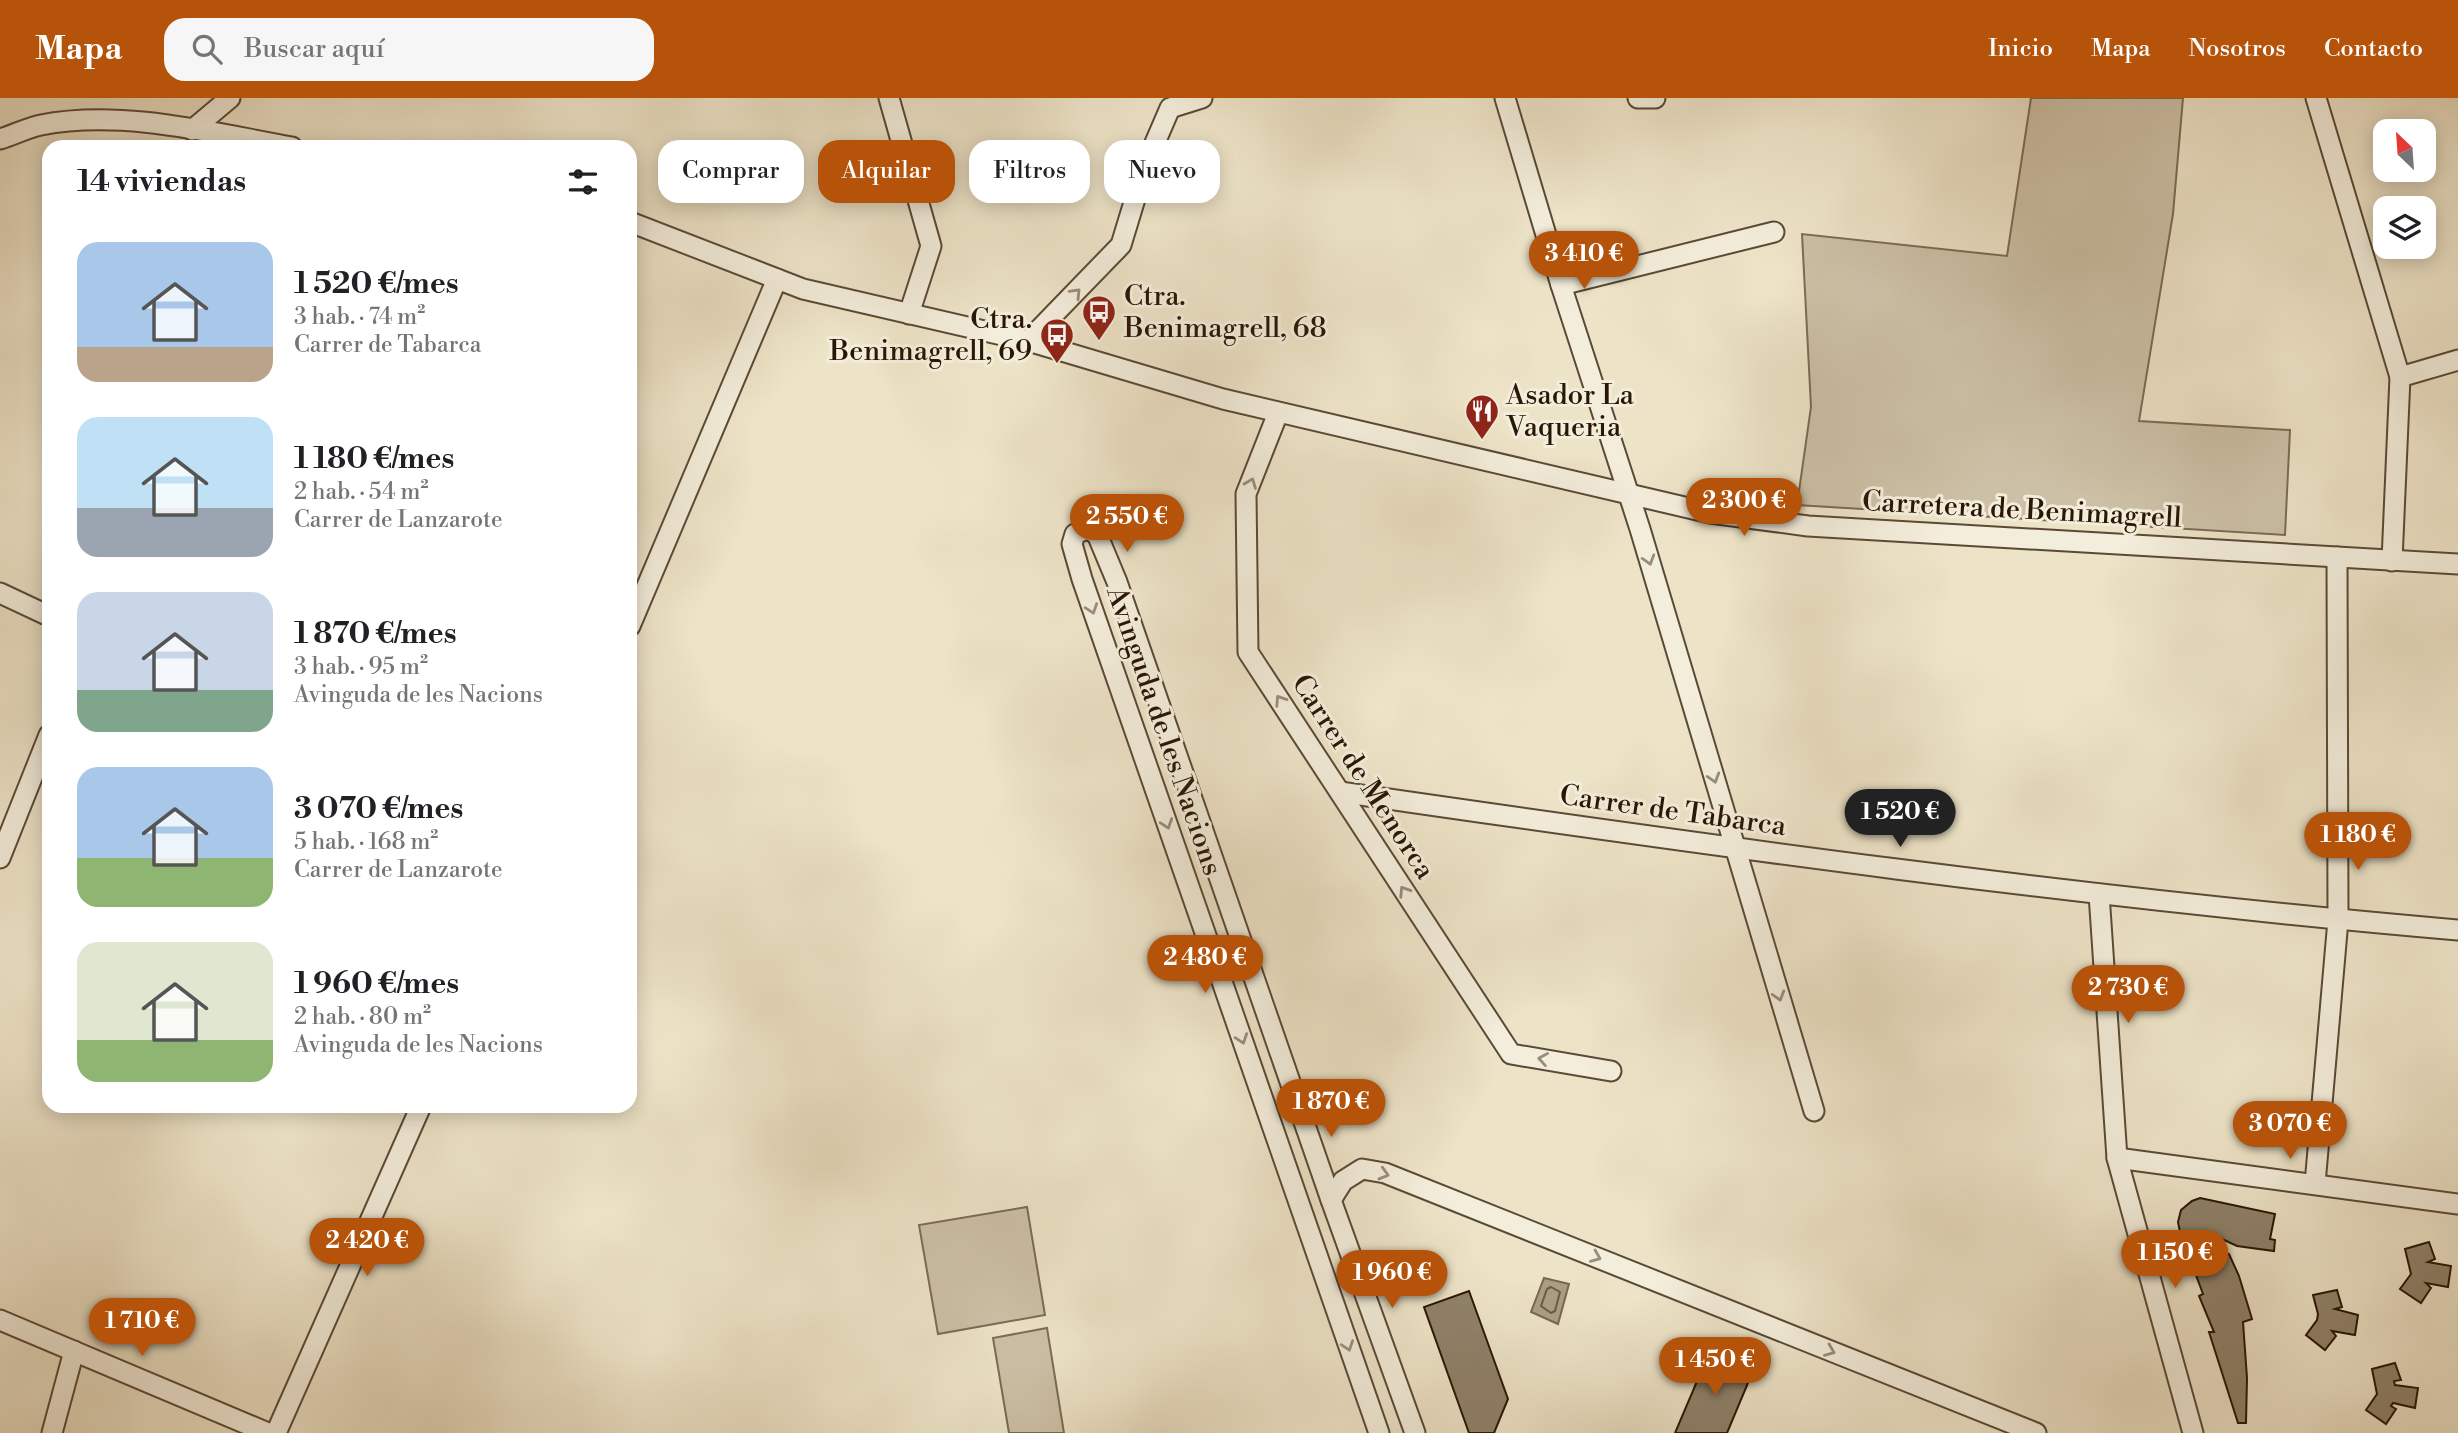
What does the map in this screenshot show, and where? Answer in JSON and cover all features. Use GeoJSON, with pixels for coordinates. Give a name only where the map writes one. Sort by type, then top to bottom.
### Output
{"type":"FeatureCollection","features":[{"type":"Feature","properties":{"kind":"street"},"geometry":{"type":"LineString","coordinates":[[192,130],[230,98]]}},
{"type":"Feature","properties":{"kind":"street"},"geometry":{"type":"LineString","coordinates":[[890,98],[931,246],[909,314]]}},
{"type":"Feature","properties":{"kind":"street"},"geometry":{"type":"LineString","coordinates":[[1028,341],[1121,245],[1145,166],[1170,108],[1202,98]]}},
{"type":"Feature","properties":{"kind":"street"},"geometry":{"type":"LineString","coordinates":[[1506,98],[1561,285],[1644,542],[1814,1111]]}},
{"type":"Feature","properties":{"kind":"street"},"geometry":{"type":"LineString","coordinates":[[1638,98],[1655,98]]}},
{"type":"Feature","properties":{"kind":"street"},"geometry":{"type":"LineString","coordinates":[[2316,98],[2400,377],[2392,561]]}},
{"type":"Feature","properties":{"kind":"street"},"geometry":{"type":"LineString","coordinates":[[0,139],[40,125],[87,120],[130,122],[250,140]]}},
{"type":"Feature","properties":{"kind":"street","name":"Carretera de Benimagrell"},"geometry":{"type":"LineString","coordinates":[[637,225],[803,289],[1028,341],[1223,400],[1710,513],[1808,526],[2458,564]]}},
{"type":"Feature","properties":{"kind":"street"},"geometry":{"type":"LineString","coordinates":[[1561,285],[1774,232]]}},
{"type":"Feature","properties":{"kind":"street"},"geometry":{"type":"LineString","coordinates":[[637,609],[777,279]]}},
{"type":"Feature","properties":{"kind":"street"},"geometry":{"type":"LineString","coordinates":[[2400,377],[2458,360]]}},
{"type":"Feature","properties":{"kind":"street","name":"Carrer de Menorca"},"geometry":{"type":"LineString","coordinates":[[1278,413],[1247,494],[1248,652],[1511,1054],[1611,1071]]}},
{"type":"Feature","properties":{"kind":"street","name":"Avinguda de les Nacions"},"geometry":{"type":"LineString","coordinates":[[1378,1433],[1082,579],[1072,544],[1075,534],[1087,529],[1097,534],[1117,582],[1331,1200],[1415,1433]]}},
{"type":"Feature","properties":{"kind":"street"},"geometry":{"type":"LineString","coordinates":[[2315,1184],[2338,920],[2337,557]]}},
{"type":"Feature","properties":{"kind":"street"},"geometry":{"type":"LineString","coordinates":[[0,593],[42,613]]}},
{"type":"Feature","properties":{"kind":"street"},"geometry":{"type":"LineString","coordinates":[[0,858],[42,753]]}},
{"type":"Feature","properties":{"kind":"street","name":"Carrer de Tabarca"},"geometry":{"type":"LineString","coordinates":[[1340,792],[1736,850],[2099,894],[2458,930]]}},
{"type":"Feature","properties":{"kind":"street"},"geometry":{"type":"LineString","coordinates":[[2099,894],[2117,1158],[2193,1433]]}},
{"type":"Feature","properties":{"kind":"street"},"geometry":{"type":"LineString","coordinates":[[276,1433],[418,1113]]}},
{"type":"Feature","properties":{"kind":"street"},"geometry":{"type":"LineString","coordinates":[[2117,1158],[2458,1204]]}},
{"type":"Feature","properties":{"kind":"street"},"geometry":{"type":"LineString","coordinates":[[1331,1200],[1343,1181],[1362,1169],[1385,1173],[2036,1433]]}},
{"type":"Feature","properties":{"kind":"street"},"geometry":{"type":"LineString","coordinates":[[0,1320],[268,1433]]}},
{"type":"Feature","properties":{"kind":"street"},"geometry":{"type":"LineString","coordinates":[[52,1433],[74,1351]]}},
{"type":"Feature","properties":{"kind":"shaded area"},"geometry":{"type":"Polygon","coordinates":[[[2031,98],[2183,98],[2173,214],[2139,421],[2290,430],[2285,535],[1797,505],[1811,407],[1802,234],[2007,256],[2031,98]]]}},
{"type":"Feature","properties":{"kind":"shaded area"},"geometry":{"type":"Polygon","coordinates":[[[1027,1207],[1045,1315],[938,1334],[919,1225],[1027,1207]]]}},
{"type":"Feature","properties":{"kind":"shaded area"},"geometry":{"type":"Polygon","coordinates":[[[1047,1328],[1064,1433],[1009,1433],[993,1338],[1047,1328]]]}},
{"type":"Feature","properties":{"kind":"water"},"geometry":{"type":"Polygon","coordinates":[[[1544,1278],[1569,1284],[1558,1324],[1531,1312],[1544,1278]]]}},
{"type":"Feature","properties":{"kind":"building"},"geometry":{"type":"Polygon","coordinates":[[[2200,1198],[2275,1214],[2270,1239],[2275,1240],[2274,1251],[2237,1246],[2222,1239],[2213,1238],[2211,1241],[2213,1247],[2229,1254],[2252,1319],[2243,1322],[2247,1378],[2246,1423],[2238,1423],[2209,1332],[2214,1332],[2199,1296],[2203,1294],[2180,1232],[2178,1222],[2181,1210],[2200,1198]]]}},
{"type":"Feature","properties":{"kind":"building"},"geometry":{"type":"Polygon","coordinates":[[[2429,1242],[2435,1259],[2428,1262],[2451,1266],[2448,1287],[2426,1283],[2431,1288],[2421,1303],[2400,1289],[2411,1274],[2405,1249],[2429,1242]]]}},
{"type":"Feature","properties":{"kind":"building"},"geometry":{"type":"Polygon","coordinates":[[[2337,1290],[2342,1307],[2335,1309],[2358,1315],[2355,1335],[2332,1331],[2336,1336],[2325,1350],[2306,1335],[2317,1320],[2313,1295],[2337,1290]]]}},
{"type":"Feature","properties":{"kind":"building"},"geometry":{"type":"Polygon","coordinates":[[[1469,1291],[1508,1399],[1494,1433],[1469,1433],[1424,1307],[1469,1291]]]}},
{"type":"Feature","properties":{"kind":"building"},"geometry":{"type":"Polygon","coordinates":[[[1709,1353],[1753,1371],[1727,1433],[1675,1433],[1709,1353]]]}},
{"type":"Feature","properties":{"kind":"building"},"geometry":{"type":"Polygon","coordinates":[[[2395,1363],[2401,1380],[2394,1381],[2395,1385],[2418,1388],[2415,1408],[2393,1403],[2391,1406],[2396,1409],[2386,1424],[2366,1410],[2377,1394],[2372,1369],[2395,1363]]]}},
{"type":"Feature","properties":{"kind":"place","name":"Ctra. Benimagrell, 68"},"geometry":{"type":"Point","coordinates":[1099,342]}},
{"type":"Feature","properties":{"kind":"place","name":"Ctra. Benimagrell, 69"},"geometry":{"type":"Point","coordinates":[1057,365]}},
{"type":"Feature","properties":{"kind":"place","name":"Asador La Vaqueria"},"geometry":{"type":"Point","coordinates":[1482,441]}}]}
